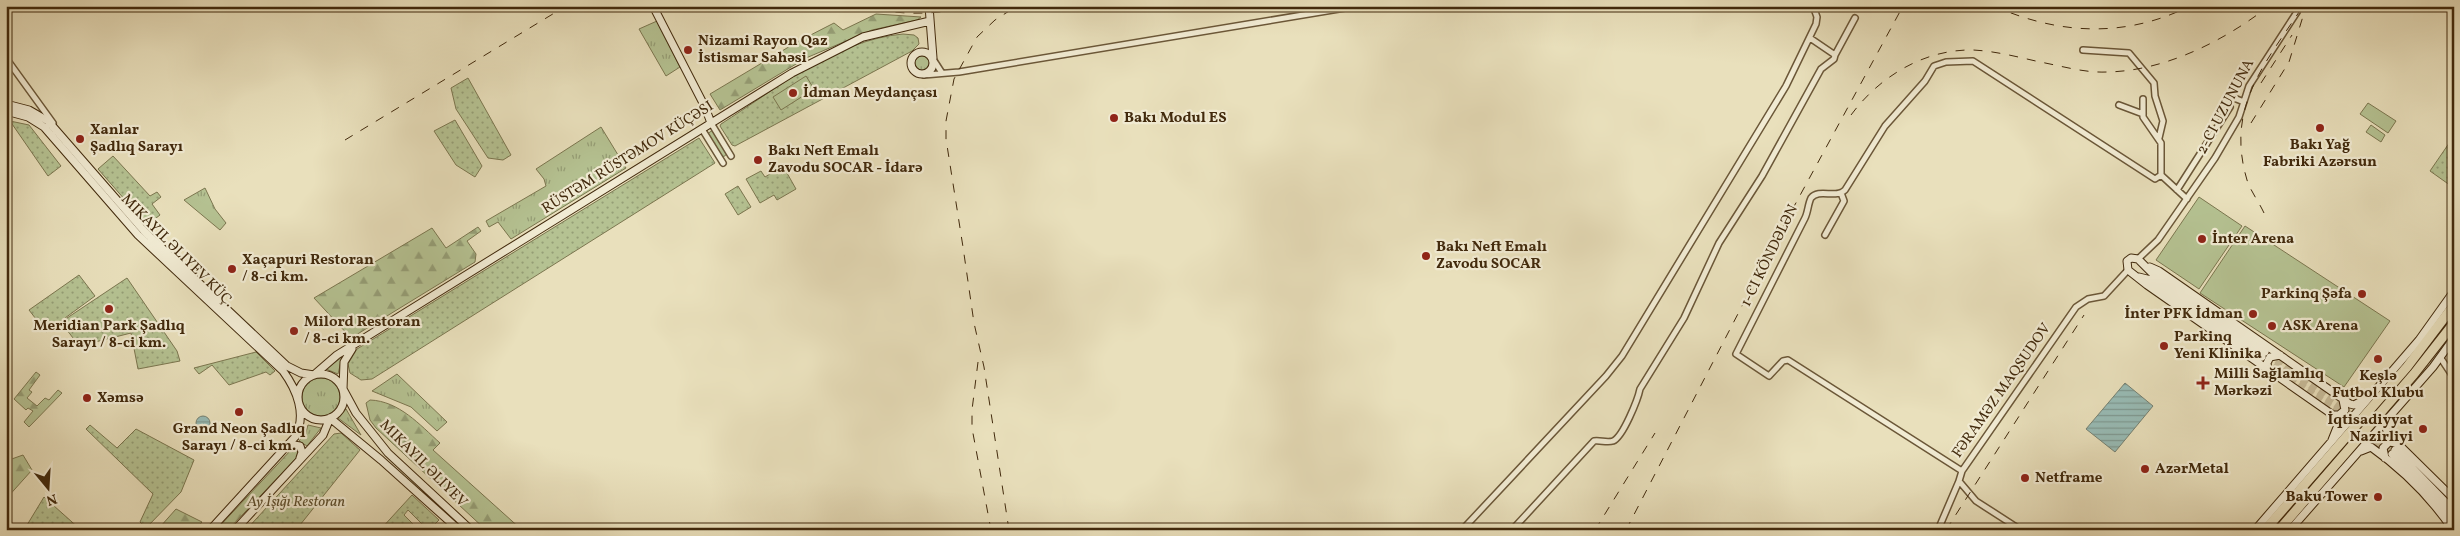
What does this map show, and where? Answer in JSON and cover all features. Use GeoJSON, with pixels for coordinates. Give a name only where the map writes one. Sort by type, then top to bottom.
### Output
{"type":"FeatureCollection","features":[{"type":"Feature","properties":{"kind":"highway"},"geometry":{"type":"LineString","coordinates":[[2265,530],[2407,367],[2454,305]]}},
{"type":"Feature","properties":{"kind":"highway"},"geometry":{"type":"LineString","coordinates":[[2279,530],[2414,374],[2454,323]]}},
{"type":"Feature","properties":{"kind":"main road"},"geometry":{"type":"LineString","coordinates":[[653,6],[705,107],[711,123]]}},
{"type":"Feature","properties":{"kind":"main road"},"geometry":{"type":"LineString","coordinates":[[929,6],[933,58],[933,67],[924,75],[915,73],[912,69],[911,60],[913,56],[926,52],[933,58]]}},
{"type":"Feature","properties":{"kind":"main road","name":"RÜSTƏM RÜSTƏMOV KÜÇƏSI"},"geometry":{"type":"LineString","coordinates":[[314,375],[337,355],[792,73],[849,43],[868,36],[930,21]]}},
{"type":"Feature","properties":{"kind":"main road"},"geometry":{"type":"LineString","coordinates":[[6,104],[29,110],[40,116],[62,135],[144,231],[287,366],[301,373],[328,375],[339,383],[362,422],[380,444],[471,530]]}},
{"type":"Feature","properties":{"kind":"main road"},"geometry":{"type":"LineString","coordinates":[[6,110],[28,117],[44,127],[138,235],[282,371],[305,413],[316,420],[330,418],[345,429],[458,530]]}},
{"type":"Feature","properties":{"kind":"main road"},"geometry":{"type":"LineString","coordinates":[[2147,266],[2155,276],[2264,355],[2152,280],[2129,271],[2126,266],[2129,259],[2139,260],[2159,271],[2342,399],[2354,405],[2373,393]]}},
{"type":"Feature","properties":{"kind":"main road"},"geometry":{"type":"LineString","coordinates":[[2129,271],[2139,269],[2139,260]]}},
{"type":"Feature","properties":{"kind":"main road"},"geometry":{"type":"LineString","coordinates":[[2139,276],[2148,285],[2333,416],[2338,425],[2332,440]]}},
{"type":"Feature","properties":{"kind":"main road"},"geometry":{"type":"LineString","coordinates":[[2255,530],[2419,340],[2454,290]]}},
{"type":"Feature","properties":{"kind":"main road"},"geometry":{"type":"LineString","coordinates":[[2453,530],[2393,452],[2386,427],[2454,338]]}},
{"type":"Feature","properties":{"kind":"main road"},"geometry":{"type":"LineString","coordinates":[[323,435],[330,418],[340,410],[343,404],[344,362],[354,346]]}},
{"type":"Feature","properties":{"kind":"main road"},"geometry":{"type":"LineString","coordinates":[[2268,369],[2267,363],[2270,357],[2281,355]]}},
{"type":"Feature","properties":{"kind":"main road"},"geometry":{"type":"LineString","coordinates":[[2290,530],[2433,367]]}},
{"type":"Feature","properties":{"kind":"main road"},"geometry":{"type":"LineString","coordinates":[[210,530],[285,448],[298,430],[299,402],[302,386],[314,375]]}},
{"type":"Feature","properties":{"kind":"main road"},"geometry":{"type":"LineString","coordinates":[[2333,416],[2339,415],[2345,410],[2342,399]]}},
{"type":"Feature","properties":{"kind":"main road"},"geometry":{"type":"LineString","coordinates":[[235,530],[323,435],[336,427],[345,429]]}},
{"type":"Feature","properties":{"kind":"main road"},"geometry":{"type":"LineString","coordinates":[[285,448],[294,445],[300,446],[302,452],[298,461]]}},
{"type":"Feature","properties":{"kind":"main road"},"geometry":{"type":"LineString","coordinates":[[2355,456],[2370,447],[2393,452],[2454,499]]}},
{"type":"Feature","properties":{"kind":"main road"},"geometry":{"type":"LineString","coordinates":[[2393,452],[2454,511]]}},
{"type":"Feature","properties":{"kind":"main road"},"geometry":{"type":"LineString","coordinates":[[2393,452],[2454,519]]}},
{"type":"Feature","properties":{"kind":"street"},"geometry":{"type":"LineString","coordinates":[[924,75],[1357,6]]}},
{"type":"Feature","properties":{"kind":"street"},"geometry":{"type":"LineString","coordinates":[[1462,530],[1606,376],[1622,356],[1786,86],[1816,24],[1817,17],[1813,6]]}},
{"type":"Feature","properties":{"kind":"street","name":"2-CI UZUNUNA"},"geometry":{"type":"LineString","coordinates":[[2139,260],[2158,240],[2215,158],[2239,116],[2252,81],[2297,12]]}},
{"type":"Feature","properties":{"kind":"street"},"geometry":{"type":"LineString","coordinates":[[1512,530],[1594,441],[1613,441],[1619,436],[1638,398],[1640,389],[1684,318],[1718,243],[1762,176],[1821,69],[1834,59],[1834,55],[1855,18]]}},
{"type":"Feature","properties":{"kind":"street"},"geometry":{"type":"LineString","coordinates":[[1810,38],[1834,55]]}},
{"type":"Feature","properties":{"kind":"street"},"geometry":{"type":"LineString","coordinates":[[2083,50],[2126,51],[2153,80],[2155,96],[2163,120],[2159,138]]}},
{"type":"Feature","properties":{"kind":"street"},"geometry":{"type":"LineString","coordinates":[[6,58],[62,135]]}},
{"type":"Feature","properties":{"kind":"street"},"geometry":{"type":"LineString","coordinates":[[933,58],[942,73]]}},
{"type":"Feature","properties":{"kind":"street"},"geometry":{"type":"LineString","coordinates":[[1825,235],[1844,201],[1842,193],[1885,126],[1925,81],[1934,66],[1962,59],[1973,61],[2155,179],[2161,175]]}},
{"type":"Feature","properties":{"kind":"street"},"geometry":{"type":"LineString","coordinates":[[2234,98],[2244,102]]}},
{"type":"Feature","properties":{"kind":"street"},"geometry":{"type":"LineString","coordinates":[[2143,99],[2144,120],[2159,138],[2162,147],[2161,175],[2187,198]]}},
{"type":"Feature","properties":{"kind":"street"},"geometry":{"type":"LineString","coordinates":[[29,110],[33,109],[35,100]]}},
{"type":"Feature","properties":{"kind":"street"},"geometry":{"type":"LineString","coordinates":[[35,100],[44,127]]}},
{"type":"Feature","properties":{"kind":"street"},"geometry":{"type":"LineString","coordinates":[[2118,104],[2143,114]]}},
{"type":"Feature","properties":{"kind":"street"},"geometry":{"type":"LineString","coordinates":[[2177,190],[2230,107]]}},
{"type":"Feature","properties":{"kind":"street"},"geometry":{"type":"LineString","coordinates":[[711,123],[731,156]]}},
{"type":"Feature","properties":{"kind":"street"},"geometry":{"type":"LineString","coordinates":[[702,128],[723,163]]}},
{"type":"Feature","properties":{"kind":"street","name":"1-CI KÖNDƏLƏN"},"geometry":{"type":"LineString","coordinates":[[1842,193],[1819,194],[1811,198],[1805,218],[1736,354],[1769,376],[1783,361],[1788,360],[1962,471]]}},
{"type":"Feature","properties":{"kind":"street","name":"FƏRAMƏZ MAQSUDOV"},"geometry":{"type":"LineString","coordinates":[[2021,530],[1976,501],[1959,481],[1962,471],[2041,354],[2076,307],[2088,299],[2104,296],[2129,271]]}},
{"type":"Feature","properties":{"kind":"street"},"geometry":{"type":"LineString","coordinates":[[2440,357],[2454,378]]}},
{"type":"Feature","properties":{"kind":"street"},"geometry":{"type":"LineString","coordinates":[[1938,530],[1959,481]]}},
{"type":"Feature","properties":{"kind":"green space"},"geometry":{"type":"Polygon","coordinates":[[[876,14],[921,17],[917,20],[872,30],[806,58],[720,110],[710,94],[797,42],[834,23],[843,30],[876,14]]]}},
{"type":"Feature","properties":{"kind":"green space"},"geometry":{"type":"Polygon","coordinates":[[[657,21],[680,67],[666,76],[639,29],[657,21]]]}},
{"type":"Feature","properties":{"kind":"green space"},"geometry":{"type":"Polygon","coordinates":[[[903,34],[914,35],[918,38],[919,44],[912,51],[735,146],[732,145],[720,126],[807,68],[830,56],[878,38],[903,34]]]}},
{"type":"Feature","properties":{"kind":"green space"},"geometry":{"type":"Polygon","coordinates":[[[919,56],[925,56],[929,63],[925,70],[919,70],[915,66],[915,60],[919,56]]]}},
{"type":"Feature","properties":{"kind":"green space","name":"İdman Meydançası"},"geometry":{"type":"Polygon","coordinates":[[[806,76],[814,89],[781,110],[773,97],[806,76]]]}},
{"type":"Feature","properties":{"kind":"green space"},"geometry":{"type":"Polygon","coordinates":[[[468,78],[511,155],[503,160],[488,158],[456,109],[451,88],[468,78]]]}},
{"type":"Feature","properties":{"kind":"green space"},"geometry":{"type":"Polygon","coordinates":[[[2368,103],[2396,121],[2388,133],[2360,114],[2368,103]]]}},
{"type":"Feature","properties":{"kind":"green space"},"geometry":{"type":"Polygon","coordinates":[[[455,120],[482,166],[475,177],[456,165],[434,131],[455,120]]]}},
{"type":"Feature","properties":{"kind":"green space"},"geometry":{"type":"Polygon","coordinates":[[[10,121],[29,125],[61,166],[48,176],[10,121]]]}},
{"type":"Feature","properties":{"kind":"green space"},"geometry":{"type":"Polygon","coordinates":[[[2371,125],[2385,135],[2381,142],[2366,132],[2371,125]]]}},
{"type":"Feature","properties":{"kind":"green space"},"geometry":{"type":"Polygon","coordinates":[[[601,127],[626,168],[511,239],[498,222],[489,227],[486,221],[546,186],[544,179],[536,169],[601,127]]]}},
{"type":"Feature","properties":{"kind":"green space"},"geometry":{"type":"Polygon","coordinates":[[[713,130],[727,154],[722,158],[707,134],[713,130]]]}},
{"type":"Feature","properties":{"kind":"green space"},"geometry":{"type":"Polygon","coordinates":[[[2454,136],[2454,188],[2430,171],[2454,136]]]}},
{"type":"Feature","properties":{"kind":"green space"},"geometry":{"type":"Polygon","coordinates":[[[699,138],[715,163],[372,379],[361,380],[350,373],[348,364],[357,349],[699,138]]]}},
{"type":"Feature","properties":{"kind":"green space"},"geometry":{"type":"Polygon","coordinates":[[[113,156],[150,196],[157,192],[161,197],[152,204],[160,215],[147,225],[98,169],[113,156]]]}},
{"type":"Feature","properties":{"kind":"green space"},"geometry":{"type":"Polygon","coordinates":[[[783,166],[796,189],[777,200],[774,195],[760,203],[746,179],[761,171],[765,177],[783,166]]]}},
{"type":"Feature","properties":{"kind":"green space"},"geometry":{"type":"Polygon","coordinates":[[[738,186],[751,207],[738,215],[725,194],[738,186]]]}},
{"type":"Feature","properties":{"kind":"green space"},"geometry":{"type":"Polygon","coordinates":[[[205,188],[215,209],[226,223],[220,230],[184,200],[205,188]]]}},
{"type":"Feature","properties":{"kind":"green space","name":"İnter Arena"},"geometry":{"type":"Polygon","coordinates":[[[2199,197],[2242,226],[2199,289],[2156,260],[2199,197]]]}},
{"type":"Feature","properties":{"kind":"green space"},"geometry":{"type":"Polygon","coordinates":[[[2245,226],[2390,321],[2344,387],[2200,293],[2245,226]]]}},
{"type":"Feature","properties":{"kind":"green space"},"geometry":{"type":"Polygon","coordinates":[[[478,227],[481,231],[467,241],[476,254],[475,262],[351,338],[314,298],[432,228],[446,248],[478,227]]]}},
{"type":"Feature","properties":{"kind":"green space"},"geometry":{"type":"Polygon","coordinates":[[[79,275],[95,296],[46,332],[29,310],[79,275]]]}},
{"type":"Feature","properties":{"kind":"green space"},"geometry":{"type":"Polygon","coordinates":[[[127,278],[177,351],[180,361],[138,369],[131,333],[79,346],[61,322],[127,278]]]}},
{"type":"Feature","properties":{"kind":"green space"},"geometry":{"type":"Polygon","coordinates":[[[256,352],[275,371],[270,375],[266,372],[229,385],[212,365],[199,374],[194,368],[256,352]]]}},
{"type":"Feature","properties":{"kind":"green space"},"geometry":{"type":"Polygon","coordinates":[[[342,357],[338,374],[326,369],[342,357]]]}},
{"type":"Feature","properties":{"kind":"green space"},"geometry":{"type":"Polygon","coordinates":[[[36,372],[40,375],[29,390],[32,392],[27,398],[37,406],[45,398],[49,400],[58,390],[62,393],[29,427],[24,422],[33,411],[28,408],[26,410],[14,399],[36,372]]]}},
{"type":"Feature","properties":{"kind":"green space"},"geometry":{"type":"Polygon","coordinates":[[[397,374],[447,422],[437,431],[411,407],[372,391],[397,374]]]}},
{"type":"Feature","properties":{"kind":"green space"},"geometry":{"type":"Polygon","coordinates":[[[321,378],[334,384],[340,397],[334,410],[321,416],[308,410],[302,397],[308,384],[321,378]]]}},
{"type":"Feature","properties":{"kind":"green space"},"geometry":{"type":"Polygon","coordinates":[[[370,400],[381,401],[400,409],[417,422],[440,443],[433,450],[522,530],[486,530],[376,428],[370,420],[366,403],[370,400]]]}},
{"type":"Feature","properties":{"kind":"green space"},"geometry":{"type":"Polygon","coordinates":[[[346,409],[361,435],[338,418],[346,409]]]}},
{"type":"Feature","properties":{"kind":"green space"},"geometry":{"type":"Polygon","coordinates":[[[90,425],[117,448],[136,429],[194,460],[181,492],[146,528],[140,522],[153,494],[86,429],[90,425]]]}},
{"type":"Feature","properties":{"kind":"green space"},"geometry":{"type":"Polygon","coordinates":[[[308,425],[321,428],[307,446],[299,441],[306,432],[308,425]]]}},
{"type":"Feature","properties":{"kind":"green space","name":"Ay İşığı Restoran"},"geometry":{"type":"Polygon","coordinates":[[[341,433],[360,450],[296,530],[246,530],[334,434],[341,433]]]}},
{"type":"Feature","properties":{"kind":"green space"},"geometry":{"type":"Polygon","coordinates":[[[295,449],[298,452],[298,456],[228,530],[216,530],[291,450],[295,449]]]}},
{"type":"Feature","properties":{"kind":"green space"},"geometry":{"type":"Polygon","coordinates":[[[23,455],[32,470],[6,499],[6,461],[23,455]]]}},
{"type":"Feature","properties":{"kind":"green space"},"geometry":{"type":"Polygon","coordinates":[[[412,495],[439,520],[433,526],[426,528],[408,510],[404,515],[419,530],[380,530],[412,495]]]}},
{"type":"Feature","properties":{"kind":"green space"},"geometry":{"type":"Polygon","coordinates":[[[44,497],[81,530],[24,530],[44,497]]]}},
{"type":"Feature","properties":{"kind":"green space"},"geometry":{"type":"Polygon","coordinates":[[[176,509],[202,522],[195,530],[163,530],[160,527],[176,509]]]}},
{"type":"Feature","properties":{"kind":"water"},"geometry":{"type":"Polygon","coordinates":[[[2125,383],[2153,406],[2115,452],[2086,429],[2125,383]]]}},
{"type":"Feature","properties":{"kind":"water"},"geometry":{"type":"Polygon","coordinates":[[[203,416],[208,418],[210,423],[208,428],[203,430],[198,428],[196,423],[198,418],[203,416]]]}},
{"type":"Feature","properties":{"kind":"tunnel"},"geometry":{"type":"LineString","coordinates":[[2268,354],[2356,419]]}},
{"type":"Feature","properties":{"kind":"tunnel"},"geometry":{"type":"LineString","coordinates":[[2265,359],[2353,423]]}},
{"type":"Feature","properties":{"kind":"tunnel"},"geometry":{"type":"LineString","coordinates":[[2370,430],[2395,450]]}},
{"type":"Feature","properties":{"kind":"tunnel"},"geometry":{"type":"LineString","coordinates":[[2367,434],[2392,454]]}},
{"type":"Feature","properties":{"kind":"railway"},"geometry":{"type":"LineString","coordinates":[[345,140],[566,6]]}},
{"type":"Feature","properties":{"kind":"railway"},"geometry":{"type":"LineString","coordinates":[[860,6],[904,13],[932,13],[976,6]]}},
{"type":"Feature","properties":{"kind":"railway"},"geometry":{"type":"LineString","coordinates":[[1009,530],[984,367],[974,323],[946,139],[946,121],[954,79],[977,37],[995,20],[1017,6]]}},
{"type":"Feature","properties":{"kind":"railway"},"geometry":{"type":"LineString","coordinates":[[1626,530],[1785,223],[1903,6]]}},
{"type":"Feature","properties":{"kind":"railway"},"geometry":{"type":"LineString","coordinates":[[1994,6],[2018,16],[2043,23],[2092,29],[2142,24],[2190,6]]}},
{"type":"Feature","properties":{"kind":"railway"},"geometry":{"type":"LineString","coordinates":[[1851,115],[1862,101],[1889,77],[1920,60],[1937,54],[1973,50],[2006,54],[2081,70],[2098,72],[2129,70],[2172,60],[2193,52],[2233,31],[2269,6]]}},
{"type":"Feature","properties":{"kind":"railway"},"geometry":{"type":"LineString","coordinates":[[2264,213],[2247,180],[2242,154],[2241,130],[2245,107],[2263,67],[2303,6]]}},
{"type":"Feature","properties":{"kind":"railway"},"geometry":{"type":"LineString","coordinates":[[2251,123],[2289,62],[2304,13]]}},
{"type":"Feature","properties":{"kind":"railway"},"geometry":{"type":"LineString","coordinates":[[2261,83],[2292,35]]}},
{"type":"Feature","properties":{"kind":"railway"},"geometry":{"type":"LineString","coordinates":[[1946,530],[2084,315]]}},
{"type":"Feature","properties":{"kind":"railway"},"geometry":{"type":"LineString","coordinates":[[978,362],[972,410],[972,428],[991,530]]}},
{"type":"Feature","properties":{"kind":"railway"},"geometry":{"type":"LineString","coordinates":[[1595,530],[1655,433]]}},
{"type":"Feature","properties":{"kind":"place","name":"Nizami Rayon Qaz İstismar Sahəsi"},"geometry":{"type":"Point","coordinates":[688,50]}},
{"type":"Feature","properties":{"kind":"place","name":"İdman Meydançası"},"geometry":{"type":"Point","coordinates":[793,93]}},
{"type":"Feature","properties":{"kind":"place","name":"Bakı Modul ES"},"geometry":{"type":"Point","coordinates":[1114,118]}},
{"type":"Feature","properties":{"kind":"place","name":"Bakı Yağ Fabriki Azərsun"},"geometry":{"type":"Point","coordinates":[2320,128]}},
{"type":"Feature","properties":{"kind":"place","name":"Xanlar Şadlıq Sarayı"},"geometry":{"type":"Point","coordinates":[80,139]}},
{"type":"Feature","properties":{"kind":"place","name":"Bakı Neft Emalı Zavodu SOCAR - İdarə"},"geometry":{"type":"Point","coordinates":[758,160]}},
{"type":"Feature","properties":{"kind":"place","name":"İnter Arena"},"geometry":{"type":"Point","coordinates":[2202,239]}},
{"type":"Feature","properties":{"kind":"place","name":"Bakı Neft Emalı Zavodu SOCAR"},"geometry":{"type":"Point","coordinates":[1426,256]}},
{"type":"Feature","properties":{"kind":"place","name":"Xaçapuri Restoran / 8-ci km."},"geometry":{"type":"Point","coordinates":[232,269]}},
{"type":"Feature","properties":{"kind":"place","name":"Parkinq Şəfa"},"geometry":{"type":"Point","coordinates":[2362,294]}},
{"type":"Feature","properties":{"kind":"place","name":"Meridian Park Şadlıq Sarayı / 8-ci km."},"geometry":{"type":"Point","coordinates":[109,309]}},
{"type":"Feature","properties":{"kind":"place","name":"İnter PFK İdman"},"geometry":{"type":"Point","coordinates":[2253,314]}},
{"type":"Feature","properties":{"kind":"place","name":"ASK Arena"},"geometry":{"type":"Point","coordinates":[2272,326]}},
{"type":"Feature","properties":{"kind":"place","name":"Milord Restoran / 8-ci km."},"geometry":{"type":"Point","coordinates":[294,331]}},
{"type":"Feature","properties":{"kind":"place","name":"Parkinq Yeni Klinika"},"geometry":{"type":"Point","coordinates":[2164,346]}},
{"type":"Feature","properties":{"kind":"place","name":"Keşlə Futbol Klubu"},"geometry":{"type":"Point","coordinates":[2378,359]}},
{"type":"Feature","properties":{"kind":"place","name":"Milli Sağlamlıq Mərkəzi"},"geometry":{"type":"Point","coordinates":[2203,383]}},
{"type":"Feature","properties":{"kind":"place","name":"Xəmsə"},"geometry":{"type":"Point","coordinates":[87,398]}},
{"type":"Feature","properties":{"kind":"place","name":"Grand Neon Şadlıq Sarayı / 8-ci km."},"geometry":{"type":"Point","coordinates":[239,412]}},
{"type":"Feature","properties":{"kind":"place","name":"İqtisadiyyat Nazirliyi"},"geometry":{"type":"Point","coordinates":[2423,429]}},
{"type":"Feature","properties":{"kind":"place","name":"AzərMetal"},"geometry":{"type":"Point","coordinates":[2145,469]}},
{"type":"Feature","properties":{"kind":"place","name":"Netframe"},"geometry":{"type":"Point","coordinates":[2025,478]}},
{"type":"Feature","properties":{"kind":"place","name":"Baku Tower"},"geometry":{"type":"Point","coordinates":[2378,497]}}]}
